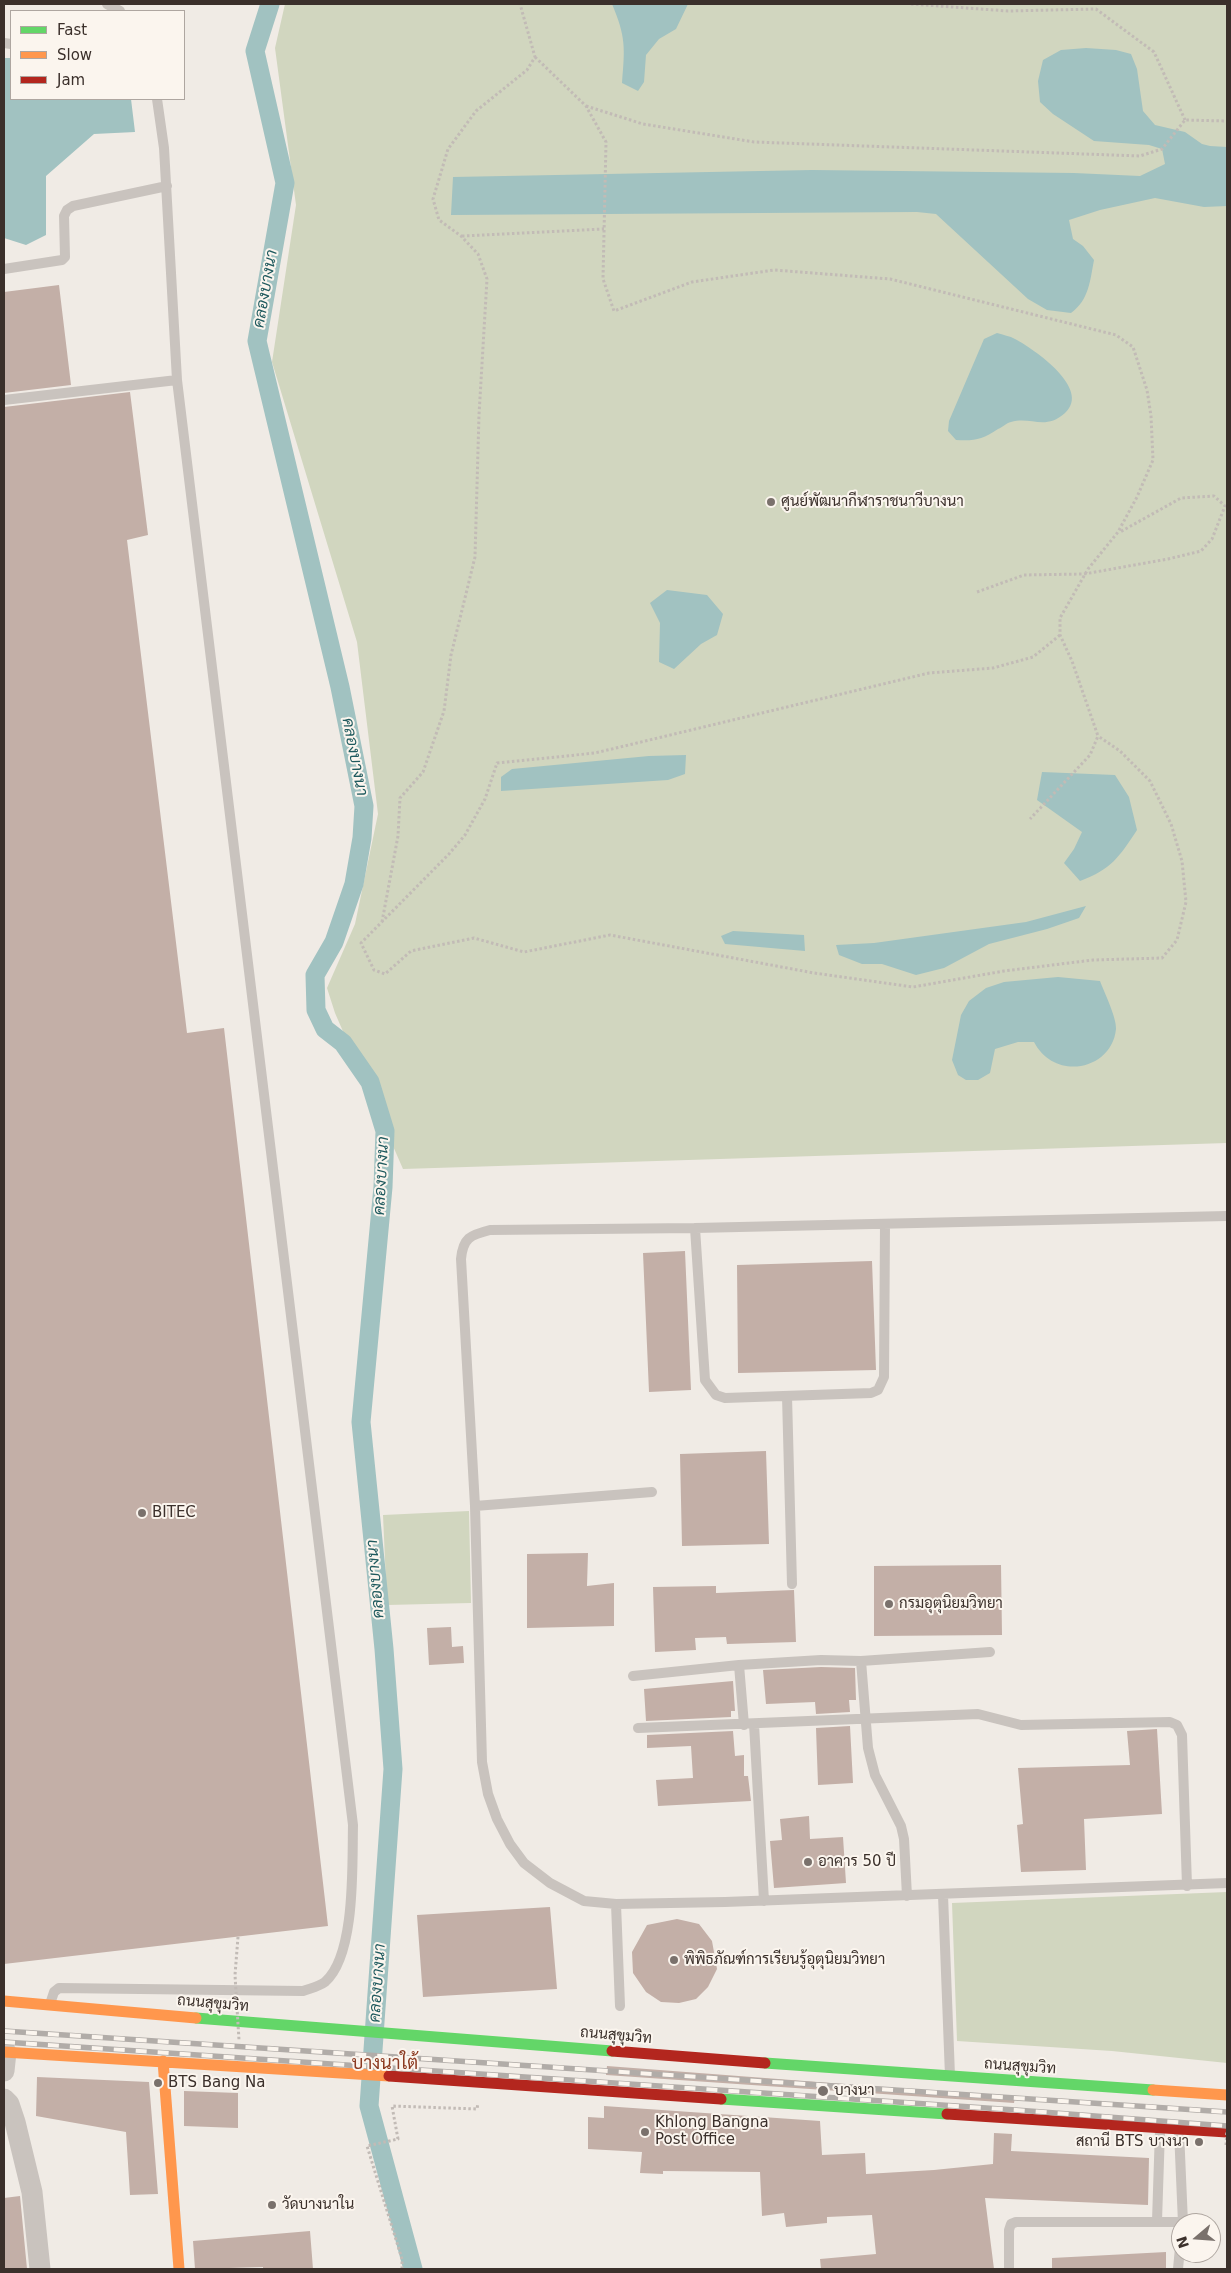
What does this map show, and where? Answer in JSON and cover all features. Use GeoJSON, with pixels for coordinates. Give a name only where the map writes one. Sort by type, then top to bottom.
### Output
{"type":"FeatureCollection","features":[{"type":"Feature","properties":{"kind":"main road","name":"ถนนสุขุมวิท"},"geometry":{"type":"LineString","coordinates":[[4,2001],[313,2028],[950,2077],[1227,2095]]}},
{"type":"Feature","properties":{"kind":"main road"},"geometry":{"type":"LineString","coordinates":[[5,2058],[162,2061],[314,2070],[430,2080],[1179,2130],[1227,2131]]}},
{"type":"Feature","properties":{"kind":"main road"},"geometry":{"type":"LineString","coordinates":[[162,2061],[179,2269]]}},
{"type":"Feature","properties":{"kind":"street"},"geometry":{"type":"LineString","coordinates":[[4,2099],[9,2104],[15,2122],[32,2192],[40,2269]]}},
{"type":"Feature","properties":{"kind":"lane"},"geometry":{"type":"LineString","coordinates":[[107,4],[118,10]]}},
{"type":"Feature","properties":{"kind":"lane"},"geometry":{"type":"LineString","coordinates":[[50,2004],[54,1992],[59,1988],[303,1990],[317,1987],[334,1972],[341,1954],[346,1939],[352,1889],[353,1825],[177,380],[167,186],[157,100]]}},
{"type":"Feature","properties":{"kind":"lane"},"geometry":{"type":"LineString","coordinates":[[4,268],[62,260],[65,257],[64,216],[67,210],[73,206],[167,186]]}},
{"type":"Feature","properties":{"kind":"lane"},"geometry":{"type":"LineString","coordinates":[[4,400],[177,380]]}},
{"type":"Feature","properties":{"kind":"lane"},"geometry":{"type":"LineString","coordinates":[[1227,1216],[695,1228],[490,1230],[476,1233],[462,1245],[461,1259],[475,1506],[482,1762],[488,1794],[497,1818],[510,1844],[524,1863],[550,1883],[584,1900],[616,1904],[943,1895],[1227,1883]]}},
{"type":"Feature","properties":{"kind":"lane"},"geometry":{"type":"LineString","coordinates":[[695,1228],[705,1380],[716,1395],[725,1398],[871,1392],[878,1390],[884,1377],[885,1224]]}},
{"type":"Feature","properties":{"kind":"lane"},"geometry":{"type":"LineString","coordinates":[[787,1396],[792,1584]]}},
{"type":"Feature","properties":{"kind":"lane"},"geometry":{"type":"LineString","coordinates":[[475,1506],[652,1492]]}},
{"type":"Feature","properties":{"kind":"lane"},"geometry":{"type":"LineString","coordinates":[[632,1676],[739,1665],[821,1660],[861,1661],[990,1652]]}},
{"type":"Feature","properties":{"kind":"lane"},"geometry":{"type":"LineString","coordinates":[[861,1661],[868,1748],[875,1775],[901,1826],[904,1839],[907,1896]]}},
{"type":"Feature","properties":{"kind":"lane"},"geometry":{"type":"LineString","coordinates":[[739,1665],[749,1724],[764,1901]]}},
{"type":"Feature","properties":{"kind":"lane"},"geometry":{"type":"LineString","coordinates":[[638,1728],[978,1714],[1021,1725],[1170,1722],[1177,1726],[1182,1735],[1186,1886]]}},
{"type":"Feature","properties":{"kind":"lane"},"geometry":{"type":"LineString","coordinates":[[943,1895],[950,2077]]}},
{"type":"Feature","properties":{"kind":"lane"},"geometry":{"type":"LineString","coordinates":[[616,1904],[620,2006]]}},
{"type":"Feature","properties":{"kind":"lane"},"geometry":{"type":"LineString","coordinates":[[1158,2221],[1160,2128]]}},
{"type":"Feature","properties":{"kind":"lane"},"geometry":{"type":"LineString","coordinates":[[1179,2130],[1183,2213]]}},
{"type":"Feature","properties":{"kind":"lane"},"geometry":{"type":"LineString","coordinates":[[1009,2269],[1009,2230],[1011,2224],[1016,2222],[1171,2222]]}},
{"type":"Feature","properties":{"kind":"path"},"geometry":{"type":"LineString","coordinates":[[520,4],[535,57],[586,106],[606,142],[603,279],[614,311],[692,282],[774,270],[890,279],[1116,336],[1133,347],[1147,390],[1151,416],[1153,460],[1137,497],[1118,532],[1084,574],[1060,618],[1060,636],[1072,661],[1098,736],[1120,751],[1150,781],[1171,824],[1182,861],[1186,902],[1177,940],[1162,958],[1093,960],[1024,968],[913,987],[814,973],[610,935],[524,952],[474,938],[411,951],[385,974],[374,970],[361,943],[449,854],[465,835],[485,799],[497,763],[595,753],[929,673],[994,668],[1033,658],[1060,636]]}},
{"type":"Feature","properties":{"kind":"path"},"geometry":{"type":"LineString","coordinates":[[911,4],[1008,10],[1096,9],[1154,52],[1185,120]]}},
{"type":"Feature","properties":{"kind":"path"},"geometry":{"type":"LineString","coordinates":[[382,923],[398,836],[400,798],[423,772],[444,711],[451,655],[475,557],[479,414],[487,280],[478,254],[461,236],[439,220],[432,199],[448,149],[476,111],[527,70],[535,57]]}},
{"type":"Feature","properties":{"kind":"path"},"geometry":{"type":"LineString","coordinates":[[586,106],[643,124],[754,142],[1140,156],[1162,149],[1185,120]]}},
{"type":"Feature","properties":{"kind":"path"},"geometry":{"type":"LineString","coordinates":[[1185,120],[1227,121]]}},
{"type":"Feature","properties":{"kind":"path"},"geometry":{"type":"LineString","coordinates":[[461,236],[604,230]]}},
{"type":"Feature","properties":{"kind":"path"},"geometry":{"type":"LineString","coordinates":[[976,592],[1024,575],[1084,574],[1201,551],[1212,538],[1225,506],[1214,496],[1181,498],[1118,532]]}},
{"type":"Feature","properties":{"kind":"path"},"geometry":{"type":"LineString","coordinates":[[1030,819],[1090,755],[1098,736]]}},
{"type":"Feature","properties":{"kind":"path"},"geometry":{"type":"LineString","coordinates":[[238,1937],[235,1975],[239,2040]]}},
{"type":"Feature","properties":{"kind":"path"},"geometry":{"type":"LineString","coordinates":[[402,2269],[402,2259],[367,2146],[398,2138],[392,2106],[477,2109]]}},
{"type":"Feature","properties":{"kind":"path"},"geometry":{"type":"LineString","coordinates":[[1226,2145],[1227,2131]]}},
{"type":"Feature","properties":{"kind":"green space","name":"ศูนย์พัฒนากีฬาราชนาวีบางนา"},"geometry":{"type":"Polygon","coordinates":[[[285,4],[1227,4],[1227,1143],[403,1169],[335,1013],[327,988],[355,924],[378,814],[357,642],[272,362],[296,205],[275,48],[285,4]]]}},
{"type":"Feature","properties":{"kind":"green space"},"geometry":{"type":"Polygon","coordinates":[[[469,1511],[471,1603],[387,1605],[383,1515],[469,1511]]]}},
{"type":"Feature","properties":{"kind":"green space"},"geometry":{"type":"Polygon","coordinates":[[[1227,1892],[1227,2063],[1112,2051],[957,2041],[952,1903],[1227,1892]]]}},
{"type":"Feature","properties":{"kind":"water"},"geometry":{"type":"Polygon","coordinates":[[[612,4],[688,4],[676,29],[659,39],[646,55],[644,82],[638,91],[622,83],[624,61],[622,34],[612,4]]]}},
{"type":"Feature","properties":{"kind":"water"},"geometry":{"type":"Polygon","coordinates":[[[1086,48],[1116,50],[1131,54],[1137,69],[1143,111],[1155,125],[1185,132],[1202,144],[1227,147],[1227,206],[1204,207],[1155,198],[1100,210],[1069,220],[1073,239],[1083,246],[1094,260],[1090,283],[1085,296],[1071,313],[1047,310],[1028,299],[936,214],[917,212],[451,215],[453,177],[812,170],[1074,173],[1140,176],[1165,164],[1162,149],[1149,145],[1094,141],[1053,114],[1040,102],[1038,81],[1043,60],[1061,50],[1086,48]]]}},
{"type":"Feature","properties":{"kind":"water"},"geometry":{"type":"Polygon","coordinates":[[[4,58],[10,58],[10,100],[131,100],[135,132],[94,134],[46,176],[46,235],[26,245],[4,238],[4,58]]]}},
{"type":"Feature","properties":{"kind":"water"},"geometry":{"type":"Polygon","coordinates":[[[997,333],[1011,337],[1024,344],[1046,360],[1066,382],[1071,393],[1071,403],[1065,413],[1051,421],[1011,422],[982,438],[956,440],[948,431],[949,421],[984,339],[997,333]]]}},
{"type":"Feature","properties":{"kind":"water"},"geometry":{"type":"Polygon","coordinates":[[[667,590],[707,595],[723,614],[717,635],[701,644],[674,669],[659,662],[660,623],[650,603],[667,590]]]}},
{"type":"Feature","properties":{"kind":"water"},"geometry":{"type":"Polygon","coordinates":[[[686,755],[685,774],[668,780],[501,791],[501,777],[512,769],[649,756],[686,755]]]}},
{"type":"Feature","properties":{"kind":"water"},"geometry":{"type":"Polygon","coordinates":[[[1042,772],[1115,775],[1129,797],[1137,830],[1114,861],[1100,872],[1080,881],[1064,863],[1074,849],[1082,832],[1037,800],[1042,772]]]}},
{"type":"Feature","properties":{"kind":"water"},"geometry":{"type":"Polygon","coordinates":[[[1086,906],[1079,918],[1047,929],[989,944],[944,968],[916,975],[882,964],[862,964],[839,955],[836,945],[874,943],[1026,922],[1086,906]]]}},
{"type":"Feature","properties":{"kind":"water"},"geometry":{"type":"Polygon","coordinates":[[[733,931],[804,935],[805,951],[725,944],[721,936],[733,931]]]}},
{"type":"Feature","properties":{"kind":"water"},"geometry":{"type":"Polygon","coordinates":[[[1058,977],[1100,981],[1116,1024],[1112,1043],[1104,1054],[1094,1062],[1081,1066],[1068,1066],[1055,1063],[1043,1055],[1034,1042],[1018,1042],[995,1049],[990,1073],[978,1080],[966,1080],[958,1075],[952,1060],[961,1015],[969,1001],[986,988],[1004,982],[1058,977]]]}},
{"type":"Feature","properties":{"kind":"building"},"geometry":{"type":"Polygon","coordinates":[[[59,285],[71,385],[4,393],[4,292],[59,285]]]}},
{"type":"Feature","properties":{"kind":"building","name":"BITEC"},"geometry":{"type":"Polygon","coordinates":[[[130,392],[148,535],[127,540],[187,1033],[224,1028],[328,1926],[4,1964],[4,407],[130,392]]]}},
{"type":"Feature","properties":{"kind":"building"},"geometry":{"type":"Polygon","coordinates":[[[685,1251],[691,1390],[649,1392],[643,1253],[685,1251]]]}},
{"type":"Feature","properties":{"kind":"building"},"geometry":{"type":"Polygon","coordinates":[[[872,1261],[876,1370],[738,1373],[737,1265],[872,1261]]]}},
{"type":"Feature","properties":{"kind":"building"},"geometry":{"type":"Polygon","coordinates":[[[766,1451],[769,1544],[682,1546],[680,1454],[766,1451]]]}},
{"type":"Feature","properties":{"kind":"building"},"geometry":{"type":"Polygon","coordinates":[[[588,1553],[587,1586],[614,1583],[614,1626],[527,1628],[527,1554],[588,1553]]]}},
{"type":"Feature","properties":{"kind":"building"},"geometry":{"type":"Polygon","coordinates":[[[1001,1565],[1002,1635],[874,1636],[874,1566],[1001,1565]]]}},
{"type":"Feature","properties":{"kind":"building"},"geometry":{"type":"Polygon","coordinates":[[[716,1586],[716,1593],[794,1590],[796,1642],[727,1644],[726,1637],[695,1638],[696,1650],[655,1652],[653,1587],[716,1586]]]}},
{"type":"Feature","properties":{"kind":"building"},"geometry":{"type":"Polygon","coordinates":[[[451,1627],[452,1647],[463,1646],[464,1663],[429,1665],[427,1628],[451,1627]]]}},
{"type":"Feature","properties":{"kind":"building"},"geometry":{"type":"Polygon","coordinates":[[[821,1667],[855,1668],[856,1700],[849,1700],[850,1712],[816,1714],[815,1702],[766,1704],[763,1670],[821,1667]]]}},
{"type":"Feature","properties":{"kind":"building"},"geometry":{"type":"Polygon","coordinates":[[[733,1681],[735,1711],[731,1711],[731,1717],[646,1721],[644,1689],[733,1681]]]}},
{"type":"Feature","properties":{"kind":"building"},"geometry":{"type":"Polygon","coordinates":[[[850,1726],[853,1783],[818,1785],[816,1728],[850,1726]]]}},
{"type":"Feature","properties":{"kind":"building"},"geometry":{"type":"Polygon","coordinates":[[[1157,1729],[1162,1814],[1084,1819],[1086,1870],[1021,1872],[1017,1825],[1023,1824],[1018,1768],[1130,1765],[1127,1731],[1157,1729]]]}},
{"type":"Feature","properties":{"kind":"building"},"geometry":{"type":"Polygon","coordinates":[[[733,1731],[735,1756],[744,1755],[744,1776],[748,1776],[751,1801],[658,1806],[656,1780],[693,1778],[691,1746],[647,1748],[647,1735],[733,1731]]]}},
{"type":"Feature","properties":{"kind":"building","name":"อาคาร 50 ปี"},"geometry":{"type":"Polygon","coordinates":[[[809,1816],[810,1839],[843,1837],[846,1883],[774,1888],[770,1841],[782,1840],[780,1819],[809,1816]]]}},
{"type":"Feature","properties":{"kind":"building"},"geometry":{"type":"Polygon","coordinates":[[[550,1907],[557,1989],[423,1997],[417,1915],[550,1907]]]}},
{"type":"Feature","properties":{"kind":"building","name":"พิพิธภัณฑ์การเรียนรู้อุตุนิยมวิทยา"},"geometry":{"type":"Polygon","coordinates":[[[677,1919],[699,1924],[712,1941],[717,1969],[708,1987],[696,1999],[679,2003],[661,2002],[646,1992],[633,1973],[632,1952],[647,1925],[677,1919]]]}},
{"type":"Feature","properties":{"kind":"building"},"geometry":{"type":"Polygon","coordinates":[[[607,2066],[1015,2097],[1014,2103],[606,2075],[607,2066]]]}},
{"type":"Feature","properties":{"kind":"building"},"geometry":{"type":"Polygon","coordinates":[[[37,2077],[149,2082],[158,2194],[130,2195],[126,2132],[36,2116],[37,2077]]]}},
{"type":"Feature","properties":{"kind":"building"},"geometry":{"type":"Polygon","coordinates":[[[184,2091],[238,2093],[238,2128],[184,2126],[184,2091]]]}},
{"type":"Feature","properties":{"kind":"building"},"geometry":{"type":"Polygon","coordinates":[[[604,2106],[820,2121],[822,2155],[865,2153],[866,2174],[993,2164],[994,2133],[1012,2134],[1011,2151],[1149,2158],[1148,2205],[985,2198],[994,2269],[821,2269],[820,2259],[876,2254],[872,2215],[827,2217],[827,2223],[786,2227],[784,2213],[762,2216],[760,2172],[663,2171],[663,2174],[640,2173],[642,2152],[588,2149],[588,2117],[604,2118],[604,2106]]]}},
{"type":"Feature","properties":{"kind":"building"},"geometry":{"type":"Polygon","coordinates":[[[20,2196],[27,2269],[4,2269],[4,2198],[20,2196]]]}},
{"type":"Feature","properties":{"kind":"building"},"geometry":{"type":"Polygon","coordinates":[[[310,2231],[313,2269],[263,2269],[263,2267],[195,2269],[193,2241],[310,2231]]]}},
{"type":"Feature","properties":{"kind":"building"},"geometry":{"type":"Polygon","coordinates":[[[1166,2252],[1166,2269],[1052,2269],[1052,2258],[1166,2252]]]}},
{"type":"Feature","properties":{"kind":"waterway","name":"คลองบางนา"},"geometry":{"type":"LineString","coordinates":[[270,4],[255,51],[285,183],[257,341],[340,687],[364,806],[362,838],[354,884],[334,942],[315,975],[316,1010],[325,1029],[343,1043],[370,1082],[385,1131],[383,1187],[361,1422],[384,1649],[393,1769],[369,2106],[413,2269]]}},
{"type":"Feature","properties":{"kind":"railway"},"geometry":{"type":"LineString","coordinates":[[4,2031],[1227,2112]]}},
{"type":"Feature","properties":{"kind":"railway"},"geometry":{"type":"LineString","coordinates":[[4,2042],[1016,2110],[1227,2126]]}},
{"type":"Feature","properties":{"kind":"traffic: fast"},"geometry":{"type":"LineString","coordinates":[[196,2018],[612,2051]]}},
{"type":"Feature","properties":{"kind":"traffic: fast"},"geometry":{"type":"LineString","coordinates":[[765,2063],[1153,2090]]}},
{"type":"Feature","properties":{"kind":"traffic: fast"},"geometry":{"type":"LineString","coordinates":[[721,2099],[947,2114]]}},
{"type":"Feature","properties":{"kind":"traffic: slow"},"geometry":{"type":"LineString","coordinates":[[4,2001],[196,2018]]}},
{"type":"Feature","properties":{"kind":"traffic: slow"},"geometry":{"type":"LineString","coordinates":[[4,2052],[389,2076]]}},
{"type":"Feature","properties":{"kind":"traffic: slow"},"geometry":{"type":"LineString","coordinates":[[163,2061],[179,2269]]}},
{"type":"Feature","properties":{"kind":"traffic: slow"},"geometry":{"type":"LineString","coordinates":[[1153,2090],[1227,2095]]}},
{"type":"Feature","properties":{"kind":"traffic: jam"},"geometry":{"type":"LineString","coordinates":[[612,2051],[765,2063]]}},
{"type":"Feature","properties":{"kind":"traffic: jam"},"geometry":{"type":"LineString","coordinates":[[389,2076],[721,2099]]}},
{"type":"Feature","properties":{"kind":"traffic: jam"},"geometry":{"type":"LineString","coordinates":[[947,2114],[1227,2132]]}},
{"type":"Feature","properties":{"kind":"place","name":"ศูนย์พัฒนากีฬาราชนาวีบางนา"},"geometry":{"type":"Point","coordinates":[771,502]}},
{"type":"Feature","properties":{"kind":"place","name":"BITEC"},"geometry":{"type":"Point","coordinates":[142,1513]}},
{"type":"Feature","properties":{"kind":"place","name":"กรมอุตุนิยมวิทยา"},"geometry":{"type":"Point","coordinates":[889,1604]}},
{"type":"Feature","properties":{"kind":"place","name":"อาคาร 50 ปี"},"geometry":{"type":"Point","coordinates":[808,1862]}},
{"type":"Feature","properties":{"kind":"place","name":"พิพิธภัณฑ์การเรียนรู้อุตุนิยมวิทยา"},"geometry":{"type":"Point","coordinates":[674,1960]}},
{"type":"Feature","properties":{"kind":"place","name":"BTS Bang Na"},"geometry":{"type":"Point","coordinates":[158,2083]}},
{"type":"Feature","properties":{"kind":"place","name":"บางนา"},"geometry":{"type":"Point","coordinates":[823,2091]}},
{"type":"Feature","properties":{"kind":"place","name":"Khlong Bangna Post Office"},"geometry":{"type":"Point","coordinates":[645,2132]}},
{"type":"Feature","properties":{"kind":"place","name":"สถานี BTS บางนา"},"geometry":{"type":"Point","coordinates":[1199,2142]}},
{"type":"Feature","properties":{"kind":"place","name":"วัดบางนาใน"},"geometry":{"type":"Point","coordinates":[272,2205]}},
{"type":"Feature","properties":{"kind":"district","name":"บางนาใต้"},"geometry":{"type":"Point","coordinates":[385,2064]}}]}
